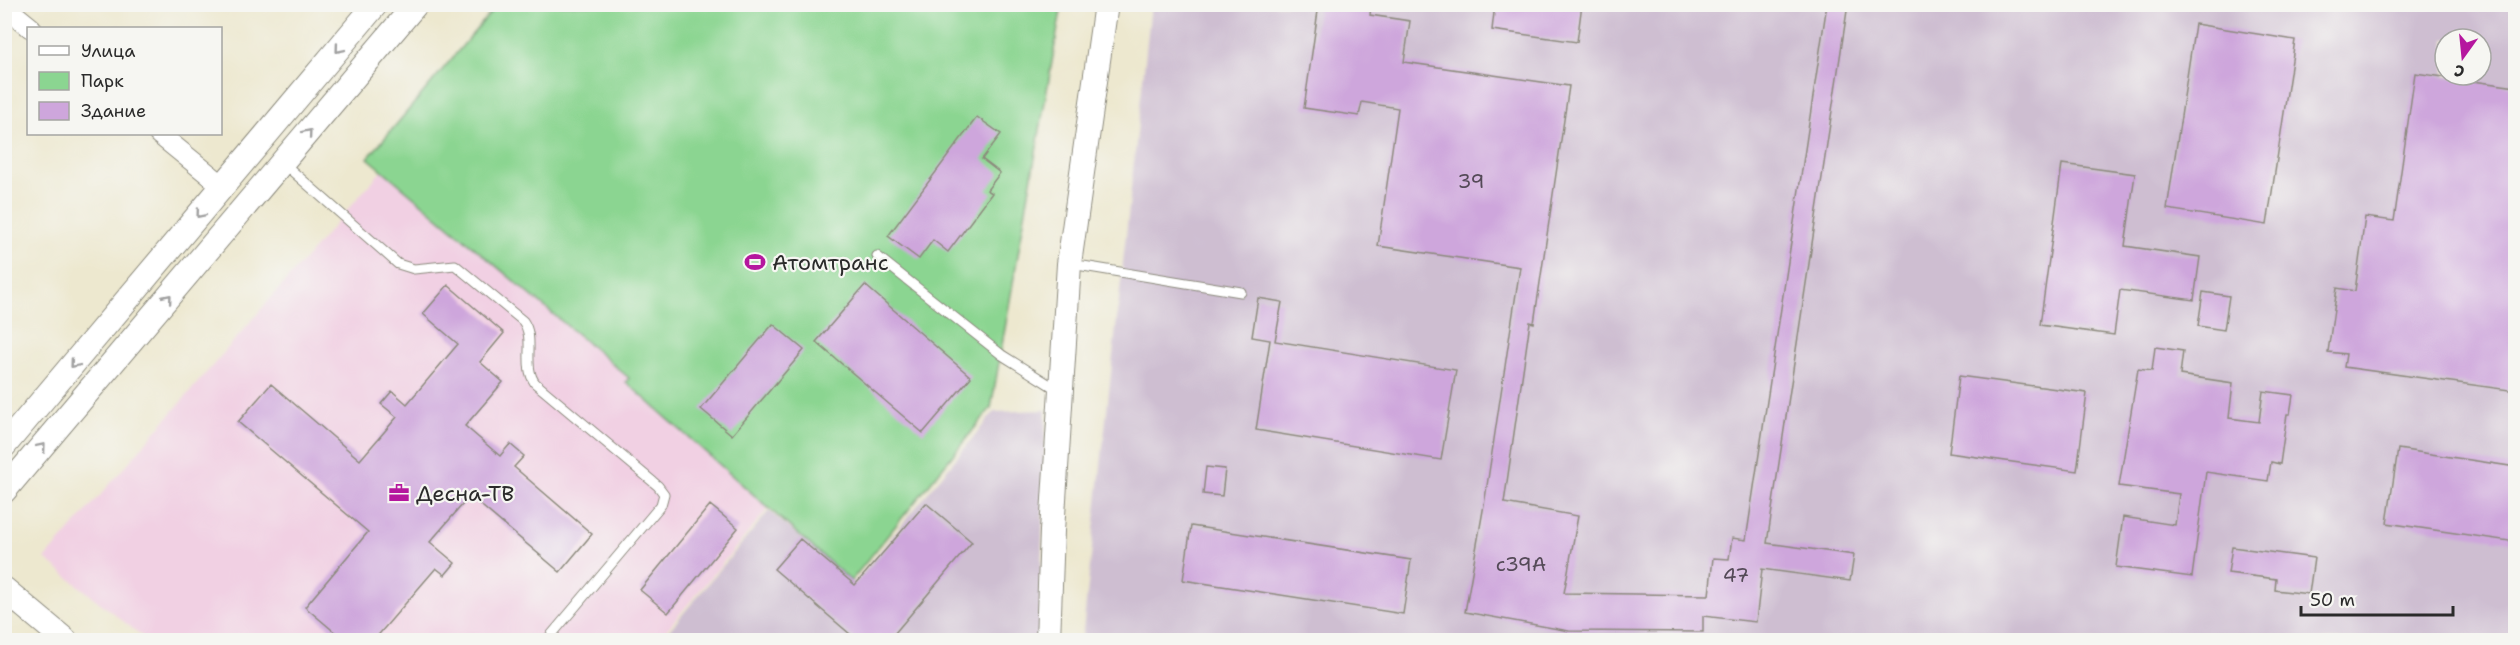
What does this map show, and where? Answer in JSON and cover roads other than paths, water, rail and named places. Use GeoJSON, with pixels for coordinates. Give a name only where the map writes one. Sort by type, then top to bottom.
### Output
{"type":"FeatureCollection","features":[{"type":"Feature","properties":{"kind":"street"},"geometry":{"type":"LineString","coordinates":[[4,446],[376,4]]}},
{"type":"Feature","properties":{"kind":"street"},"geometry":{"type":"LineString","coordinates":[[4,492],[416,4]]}},
{"type":"Feature","properties":{"kind":"street"},"geometry":{"type":"LineString","coordinates":[[1048,640],[1060,391],[1069,264],[1106,4]]}},
{"type":"Feature","properties":{"kind":"street"},"geometry":{"type":"LineString","coordinates":[[4,6],[30,27]]}},
{"type":"Feature","properties":{"kind":"street"},"geometry":{"type":"LineString","coordinates":[[160,135],[223,186]]}},
{"type":"Feature","properties":{"kind":"street"},"geometry":{"type":"LineString","coordinates":[[4,589],[65,640]]}},
{"type":"Feature","properties":{"kind":"lane"},"geometry":{"type":"LineString","coordinates":[[283,162],[398,264],[414,269],[455,265],[523,321],[528,334],[530,377],[658,486],[664,495],[661,505],[547,640]]}},
{"type":"Feature","properties":{"kind":"lane"},"geometry":{"type":"LineString","coordinates":[[877,256],[1002,355],[1060,391]]}},
{"type":"Feature","properties":{"kind":"lane"},"geometry":{"type":"LineString","coordinates":[[1069,264],[1241,292]]}},
{"type":"Feature","properties":{"kind":"place","name":"Атомтранс"},"geometry":{"type":"Point","coordinates":[755,262]}},
{"type":"Feature","properties":{"kind":"place","name":"Десна-ТВ"},"geometry":{"type":"Point","coordinates":[399,493]}}]}
